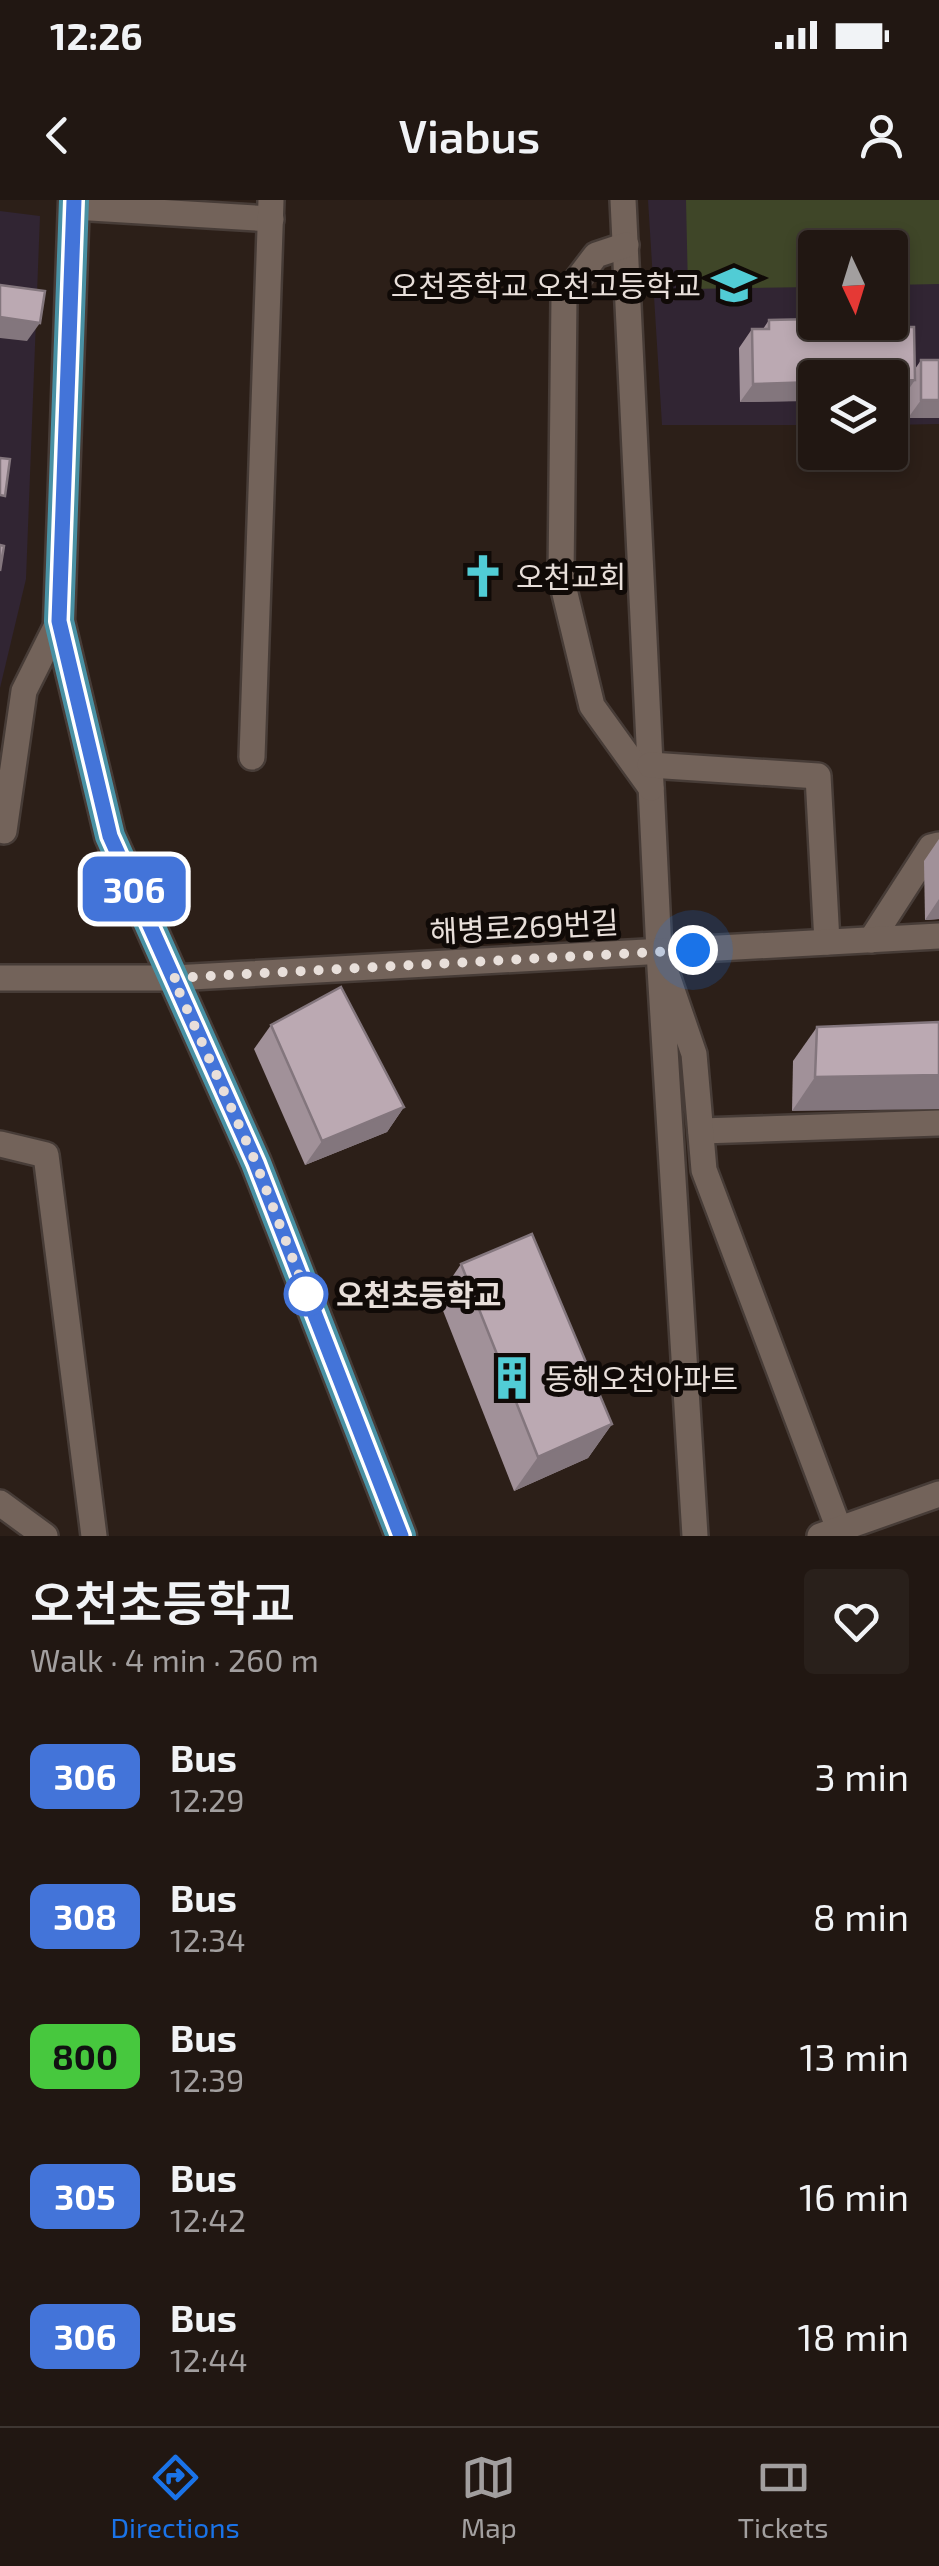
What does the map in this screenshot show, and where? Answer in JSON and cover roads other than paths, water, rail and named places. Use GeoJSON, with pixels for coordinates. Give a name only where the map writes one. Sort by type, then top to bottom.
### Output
{"type":"FeatureCollection","features":[{"type":"Feature","properties":{"kind":"main road"},"geometry":{"type":"LineString","coordinates":[[74,203],[59,621],[110,836],[256,1163],[401,1536]]}},
{"type":"Feature","properties":{"kind":"street"},"geometry":{"type":"LineString","coordinates":[[624,200],[659,952],[696,1536]]}},
{"type":"Feature","properties":{"kind":"street"},"geometry":{"type":"LineString","coordinates":[[74,203],[271,209],[252,757]]}},
{"type":"Feature","properties":{"kind":"street"},"geometry":{"type":"LineString","coordinates":[[626,244],[596,255],[564,297],[560,577],[592,706],[651,777]]}},
{"type":"Feature","properties":{"kind":"street"},"geometry":{"type":"LineString","coordinates":[[4,831],[24,691],[59,621]]}},
{"type":"Feature","properties":{"kind":"street"},"geometry":{"type":"LineString","coordinates":[[651,777],[818,776],[827,942]]}},
{"type":"Feature","properties":{"kind":"street"},"geometry":{"type":"LineString","coordinates":[[871,940],[931,847],[939,845]]}},
{"type":"Feature","properties":{"kind":"street","name":"해병로269번길"},"geometry":{"type":"LineString","coordinates":[[0,978],[173,978],[939,936]]}},
{"type":"Feature","properties":{"kind":"street"},"geometry":{"type":"LineString","coordinates":[[659,952],[694,1054],[704,1170],[829,1533],[939,1494]]}},
{"type":"Feature","properties":{"kind":"street"},"geometry":{"type":"LineString","coordinates":[[701,1131],[939,1123]]}},
{"type":"Feature","properties":{"kind":"street"},"geometry":{"type":"LineString","coordinates":[[0,1144],[46,1155],[94,1536]]}},
{"type":"Feature","properties":{"kind":"street"},"geometry":{"type":"LineString","coordinates":[[0,1502],[45,1536]]}},
{"type":"Feature","properties":{"kind":"place","name":"오천중학교 오천고등학교"},"geometry":{"type":"Point","coordinates":[734,285]}},
{"type":"Feature","properties":{"kind":"place","name":"오천교회"},"geometry":{"type":"Point","coordinates":[483,576]}},
{"type":"Feature","properties":{"kind":"place","name":"오천초등학교"},"geometry":{"type":"Point","coordinates":[306,1294]}},
{"type":"Feature","properties":{"kind":"place","name":"동해오천아파트"},"geometry":{"type":"Point","coordinates":[512,1378]}}]}
